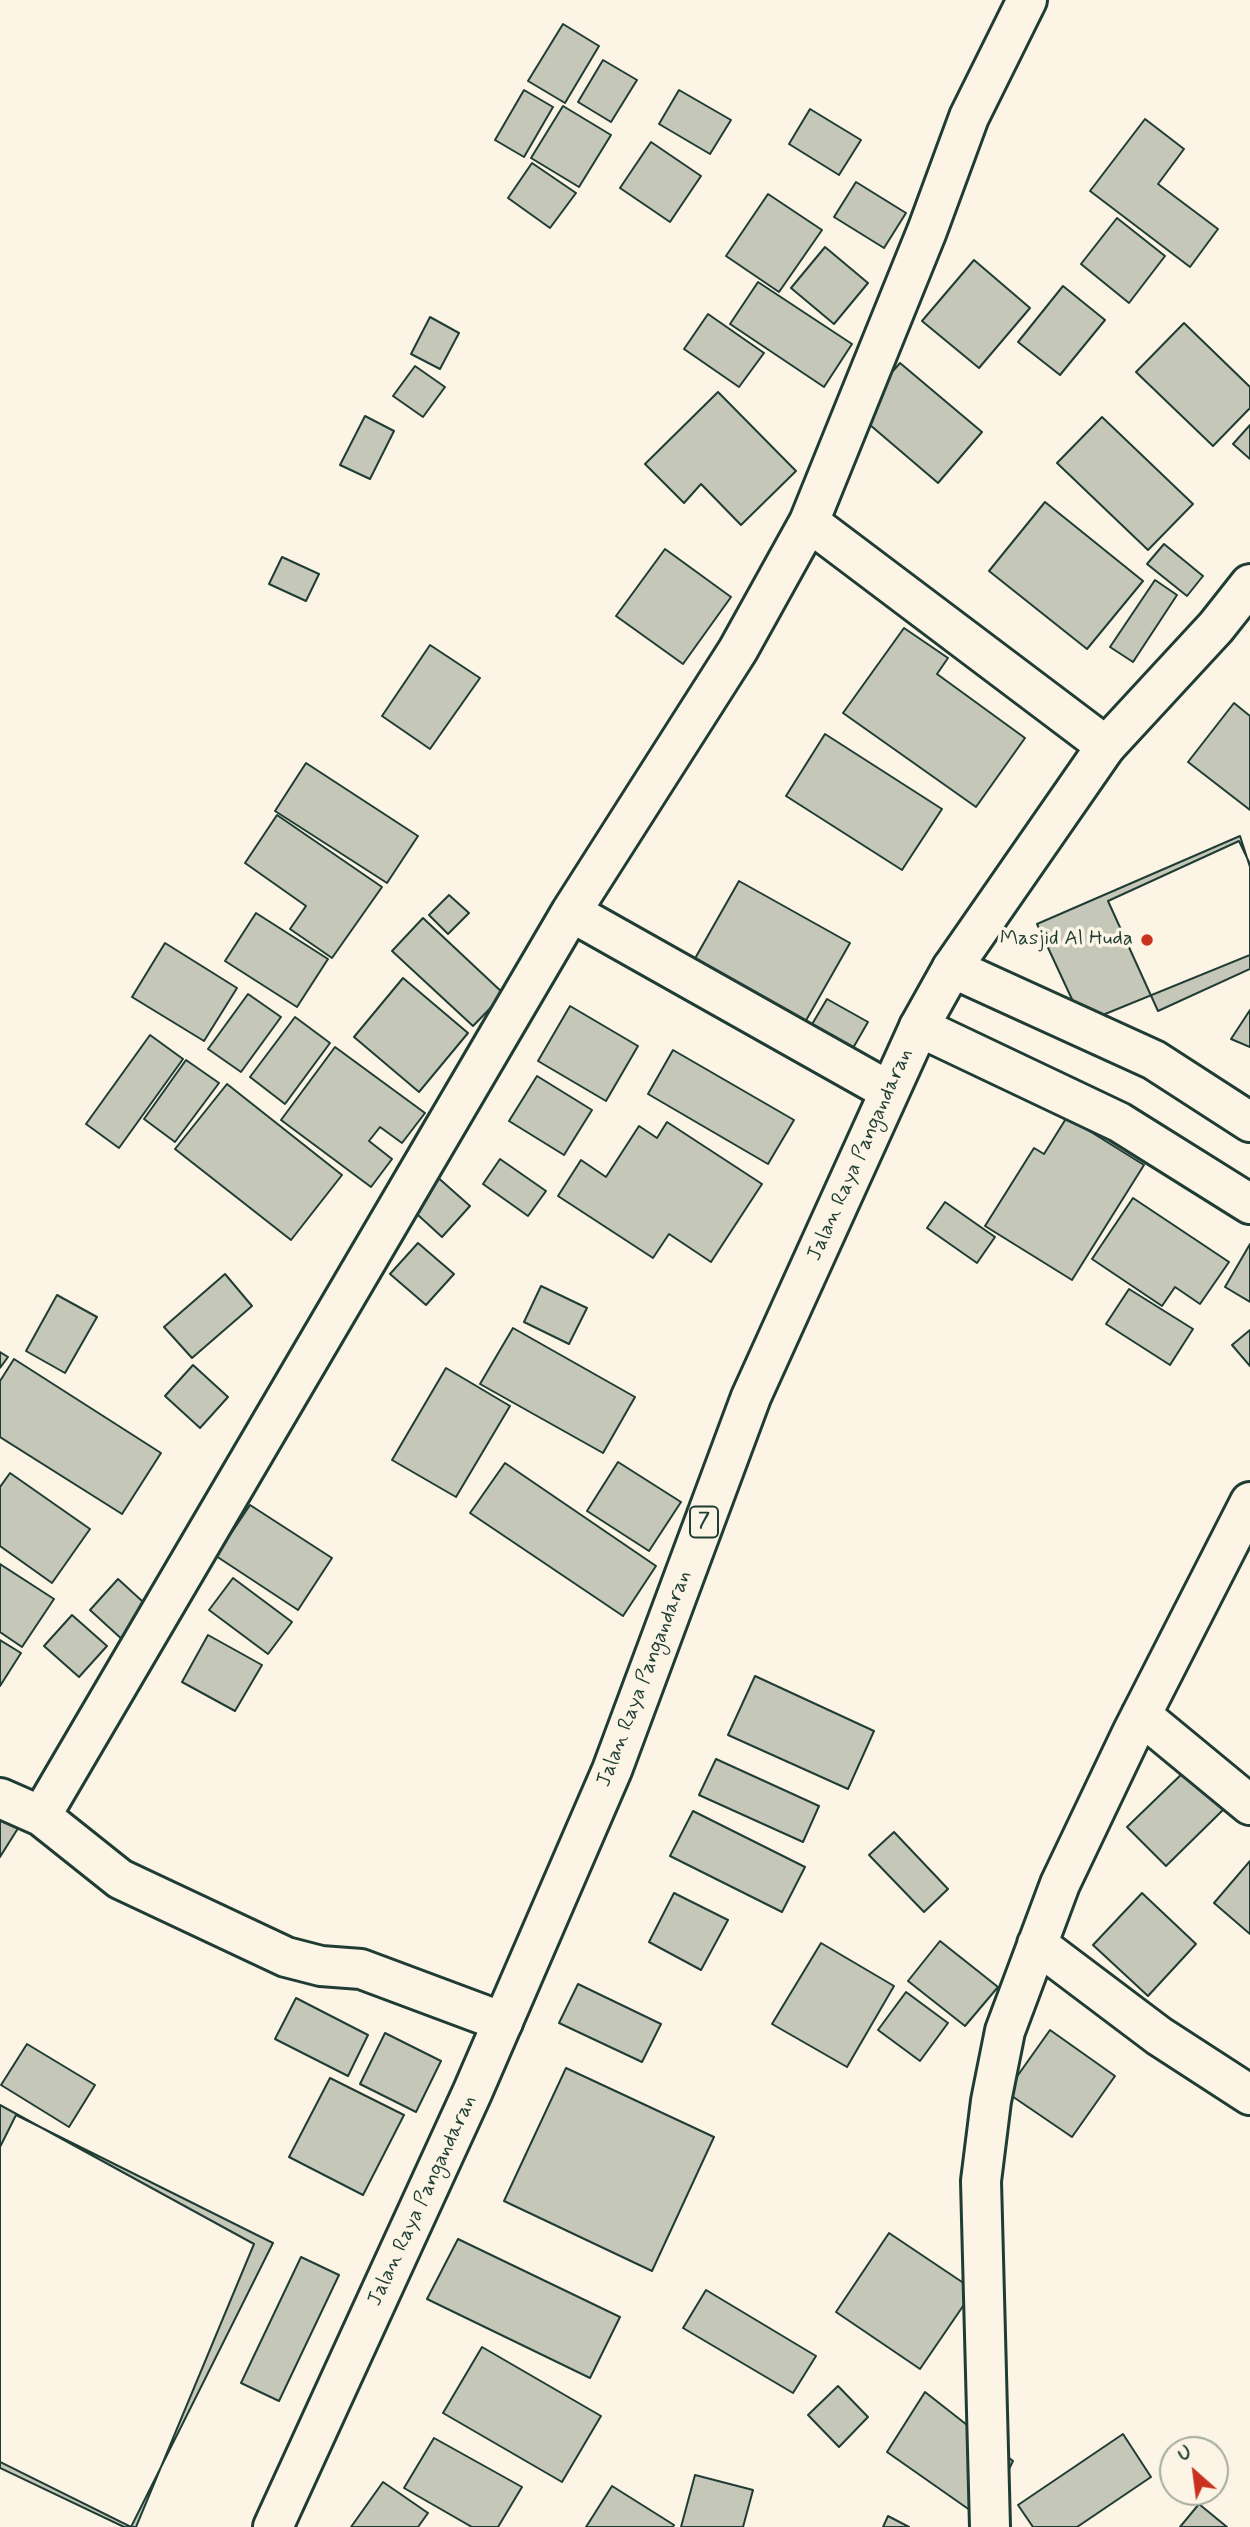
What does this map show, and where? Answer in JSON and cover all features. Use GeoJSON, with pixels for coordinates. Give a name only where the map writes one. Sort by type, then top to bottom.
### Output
{"type":"FeatureCollection","features":[{"type":"Feature","properties":{"kind":"main road"},"geometry":{"type":"LineString","coordinates":[[41,1816],[571,912],[738,650],[809,522],[927,231],[969,117],[1027,0]]}},
{"type":"Feature","properties":{"kind":"main road"},"geometry":{"type":"LineString","coordinates":[[809,522],[1106,746]]}},
{"type":"Feature","properties":{"kind":"main road","name":"Jalan Raya Pangandaran"},"geometry":{"type":"LineString","coordinates":[[273,2527],[503,2022],[612,1770],[751,1397],[919,1027],[952,968],[1106,746],[1216,626],[1250,584]]}},
{"type":"Feature","properties":{"kind":"main road"},"geometry":{"type":"LineString","coordinates":[[571,912],[889,1091]]}},
{"type":"Feature","properties":{"kind":"main road"},"geometry":{"type":"LineString","coordinates":[[952,968],[1154,1060],[1250,1122]]}},
{"type":"Feature","properties":{"kind":"main road"},"geometry":{"type":"LineString","coordinates":[[919,1027],[1119,1122],[1250,1204]]}},
{"type":"Feature","properties":{"kind":"main road"},"geometry":{"type":"LineString","coordinates":[[990,2527],[981,2182],[991,2101],[1005,2031],[1060,1884],[1141,1715],[1250,1502]]}},
{"type":"Feature","properties":{"kind":"main road"},"geometry":{"type":"LineString","coordinates":[[1141,1715],[1250,1805]]}},
{"type":"Feature","properties":{"kind":"main road"},"geometry":{"type":"LineString","coordinates":[[0,1798],[41,1816],[120,1880],[286,1957],[321,1966],[360,1969],[503,2022]]}},
{"type":"Feature","properties":{"kind":"main road"},"geometry":{"type":"LineString","coordinates":[[1037,1944],[1159,2036],[1250,2095]]}},
{"type":"Feature","properties":{"kind":"building"},"geometry":{"type":"Polygon","coordinates":[[[563,24],[599,46],[565,103],[528,81],[563,24]]]}},
{"type":"Feature","properties":{"kind":"building"},"geometry":{"type":"Polygon","coordinates":[[[603,60],[637,80],[611,122],[578,102],[603,60]]]}},
{"type":"Feature","properties":{"kind":"building"},"geometry":{"type":"Polygon","coordinates":[[[524,90],[553,107],[524,157],[495,140],[524,90]]]}},
{"type":"Feature","properties":{"kind":"building"},"geometry":{"type":"Polygon","coordinates":[[[679,90],[731,120],[710,154],[659,124],[679,90]]]}},
{"type":"Feature","properties":{"kind":"building"},"geometry":{"type":"Polygon","coordinates":[[[563,106],[611,135],[579,187],[531,158],[563,106]]]}},
{"type":"Feature","properties":{"kind":"building"},"geometry":{"type":"Polygon","coordinates":[[[810,109],[861,140],[839,175],[789,144],[810,109]]]}},
{"type":"Feature","properties":{"kind":"building"},"geometry":{"type":"Polygon","coordinates":[[[1145,119],[1184,149],[1158,184],[1218,229],[1190,267],[1090,191],[1145,119]]]}},
{"type":"Feature","properties":{"kind":"building"},"geometry":{"type":"Polygon","coordinates":[[[651,142],[701,176],[670,222],[620,188],[651,142]]]}},
{"type":"Feature","properties":{"kind":"building"},"geometry":{"type":"Polygon","coordinates":[[[532,163],[576,193],[550,228],[508,198],[532,163]]]}},
{"type":"Feature","properties":{"kind":"building"},"geometry":{"type":"Polygon","coordinates":[[[856,182],[906,213],[884,248],[834,217],[856,182]]]}},
{"type":"Feature","properties":{"kind":"building"},"geometry":{"type":"Polygon","coordinates":[[[768,194],[822,230],[779,292],[726,256],[768,194]]]}},
{"type":"Feature","properties":{"kind":"building"},"geometry":{"type":"Polygon","coordinates":[[[1117,218],[1165,256],[1129,303],[1081,264],[1117,218]]]}},
{"type":"Feature","properties":{"kind":"building"},"geometry":{"type":"Polygon","coordinates":[[[825,247],[868,283],[834,324],[791,288],[825,247]]]}},
{"type":"Feature","properties":{"kind":"building"},"geometry":{"type":"Polygon","coordinates":[[[974,260],[1030,308],[979,368],[922,321],[974,260]]]}},
{"type":"Feature","properties":{"kind":"building"},"geometry":{"type":"Polygon","coordinates":[[[758,282],[852,344],[824,387],[730,324],[758,282]]]}},
{"type":"Feature","properties":{"kind":"building"},"geometry":{"type":"Polygon","coordinates":[[[1063,286],[1105,320],[1060,375],[1018,342],[1063,286]]]}},
{"type":"Feature","properties":{"kind":"building"},"geometry":{"type":"Polygon","coordinates":[[[708,314],[764,353],[739,387],[684,349],[708,314]]]}},
{"type":"Feature","properties":{"kind":"building"},"geometry":{"type":"Polygon","coordinates":[[[430,317],[459,333],[440,369],[411,354],[430,317]]]}},
{"type":"Feature","properties":{"kind":"building"},"geometry":{"type":"Polygon","coordinates":[[[1184,323],[1250,387],[1250,408],[1213,446],[1136,372],[1184,323]]]}},
{"type":"Feature","properties":{"kind":"building"},"geometry":{"type":"Polygon","coordinates":[[[900,363],[982,432],[938,483],[856,413],[900,363]]]}},
{"type":"Feature","properties":{"kind":"building"},"geometry":{"type":"Polygon","coordinates":[[[415,366],[445,387],[423,417],[393,396],[415,366]]]}},
{"type":"Feature","properties":{"kind":"building"},"geometry":{"type":"Polygon","coordinates":[[[718,392],[796,471],[741,525],[701,484],[684,503],[645,464],[718,392]]]}},
{"type":"Feature","properties":{"kind":"building"},"geometry":{"type":"Polygon","coordinates":[[[365,416],[394,431],[370,479],[340,465],[365,416]]]}},
{"type":"Feature","properties":{"kind":"building"},"geometry":{"type":"Polygon","coordinates":[[[1102,417],[1193,504],[1148,550],[1057,463],[1102,417]]]}},
{"type":"Feature","properties":{"kind":"building"},"geometry":{"type":"Polygon","coordinates":[[[1250,425],[1250,459],[1233,444],[1250,425]]]}},
{"type":"Feature","properties":{"kind":"building"},"geometry":{"type":"Polygon","coordinates":[[[1045,502],[1143,581],[1087,649],[989,571],[1045,502]]]}},
{"type":"Feature","properties":{"kind":"building"},"geometry":{"type":"Polygon","coordinates":[[[1164,544],[1203,576],[1187,596],[1147,564],[1164,544]]]}},
{"type":"Feature","properties":{"kind":"building"},"geometry":{"type":"Polygon","coordinates":[[[665,549],[731,597],[683,664],[616,616],[665,549]]]}},
{"type":"Feature","properties":{"kind":"building"},"geometry":{"type":"Polygon","coordinates":[[[282,557],[319,574],[306,601],[269,584],[282,557]]]}},
{"type":"Feature","properties":{"kind":"building"},"geometry":{"type":"Polygon","coordinates":[[[1155,580],[1177,595],[1133,662],[1110,647],[1155,580]]]}},
{"type":"Feature","properties":{"kind":"building"},"geometry":{"type":"Polygon","coordinates":[[[904,628],[948,658],[937,674],[1025,738],[976,807],[843,713],[904,628]]]}},
{"type":"Feature","properties":{"kind":"building"},"geometry":{"type":"Polygon","coordinates":[[[430,645],[480,678],[430,749],[382,716],[430,645]]]}},
{"type":"Feature","properties":{"kind":"building"},"geometry":{"type":"Polygon","coordinates":[[[1234,703],[1250,716],[1250,810],[1188,762],[1234,703]]]}},
{"type":"Feature","properties":{"kind":"building"},"geometry":{"type":"Polygon","coordinates":[[[825,734],[942,809],[902,870],[786,796],[825,734]]]}},
{"type":"Feature","properties":{"kind":"building"},"geometry":{"type":"Polygon","coordinates":[[[306,763],[418,836],[387,883],[275,811],[306,763]]]}},
{"type":"Feature","properties":{"kind":"building"},"geometry":{"type":"Polygon","coordinates":[[[277,815],[382,887],[332,958],[290,929],[306,906],[245,863],[277,815]]]}},
{"type":"Feature","properties":{"kind":"building","name":"Masjid Al Huda"},"geometry":{"type":"Polygon","coordinates":[[[1240,836],[1250,867],[1250,955],[1083,1023],[1037,924],[1240,836]]]}},
{"type":"Feature","properties":{"kind":"building","name":"Masjid Al Huda"},"geometry":{"type":"Polygon","coordinates":[[[1239,841],[1250,864],[1250,969],[1158,1011],[1108,901],[1239,841]]]}},
{"type":"Feature","properties":{"kind":"building"},"geometry":{"type":"Polygon","coordinates":[[[739,881],[850,943],[804,1024],[693,962],[739,881]]]}},
{"type":"Feature","properties":{"kind":"building"},"geometry":{"type":"Polygon","coordinates":[[[449,895],[469,913],[448,934],[429,915],[449,895]]]}},
{"type":"Feature","properties":{"kind":"building"},"geometry":{"type":"Polygon","coordinates":[[[256,913],[328,959],[297,1007],[225,961],[256,913]]]}},
{"type":"Feature","properties":{"kind":"building"},"geometry":{"type":"Polygon","coordinates":[[[423,918],[504,994],[473,1026],[392,951],[423,918]]]}},
{"type":"Feature","properties":{"kind":"building"},"geometry":{"type":"Polygon","coordinates":[[[165,943],[237,988],[204,1041],[132,997],[165,943]]]}},
{"type":"Feature","properties":{"kind":"building"},"geometry":{"type":"Polygon","coordinates":[[[403,978],[468,1033],[419,1092],[354,1037],[403,978]]]}},
{"type":"Feature","properties":{"kind":"building"},"geometry":{"type":"Polygon","coordinates":[[[248,994],[281,1017],[241,1072],[208,1049],[248,994]]]}},
{"type":"Feature","properties":{"kind":"building"},"geometry":{"type":"Polygon","coordinates":[[[827,999],[868,1022],[849,1055],[808,1031],[827,999]]]}},
{"type":"Feature","properties":{"kind":"building"},"geometry":{"type":"Polygon","coordinates":[[[570,1006],[638,1046],[606,1101],[538,1061],[570,1006]]]}},
{"type":"Feature","properties":{"kind":"building"},"geometry":{"type":"Polygon","coordinates":[[[1250,1010],[1250,1047],[1231,1039],[1250,1010]]]}},
{"type":"Feature","properties":{"kind":"building"},"geometry":{"type":"Polygon","coordinates":[[[295,1017],[330,1043],[285,1104],[250,1077],[295,1017]]]}},
{"type":"Feature","properties":{"kind":"building"},"geometry":{"type":"Polygon","coordinates":[[[150,1035],[183,1059],[119,1148],[86,1124],[150,1035]]]}},
{"type":"Feature","properties":{"kind":"building"},"geometry":{"type":"Polygon","coordinates":[[[335,1047],[425,1113],[402,1143],[380,1127],[369,1141],[392,1159],[371,1187],[281,1120],[335,1047]]]}},
{"type":"Feature","properties":{"kind":"building"},"geometry":{"type":"Polygon","coordinates":[[[673,1050],[794,1120],[768,1164],[648,1094],[673,1050]]]}},
{"type":"Feature","properties":{"kind":"building"},"geometry":{"type":"Polygon","coordinates":[[[186,1060],[219,1083],[175,1142],[144,1119],[186,1060]]]}},
{"type":"Feature","properties":{"kind":"building"},"geometry":{"type":"Polygon","coordinates":[[[537,1076],[592,1110],[564,1155],[509,1121],[537,1076]]]}},
{"type":"Feature","properties":{"kind":"building"},"geometry":{"type":"Polygon","coordinates":[[[227,1084],[342,1175],[291,1240],[175,1149],[227,1084]]]}},
{"type":"Feature","properties":{"kind":"building"},"geometry":{"type":"Polygon","coordinates":[[[1067,1117],[1144,1165],[1072,1280],[985,1226],[1034,1148],[1044,1154],[1067,1117]]]}},
{"type":"Feature","properties":{"kind":"building"},"geometry":{"type":"Polygon","coordinates":[[[667,1122],[762,1184],[711,1262],[669,1234],[653,1258],[558,1196],[581,1160],[606,1177],[639,1126],[657,1138],[667,1122]]]}},
{"type":"Feature","properties":{"kind":"building"},"geometry":{"type":"Polygon","coordinates":[[[500,1159],[546,1191],[528,1216],[483,1184],[500,1159]]]}},
{"type":"Feature","properties":{"kind":"building"},"geometry":{"type":"Polygon","coordinates":[[[435,1175],[470,1206],[442,1237],[407,1205],[435,1175]]]}},
{"type":"Feature","properties":{"kind":"building"},"geometry":{"type":"Polygon","coordinates":[[[1133,1198],[1229,1262],[1200,1304],[1175,1287],[1162,1306],[1092,1259],[1133,1198]]]}},
{"type":"Feature","properties":{"kind":"building"},"geometry":{"type":"Polygon","coordinates":[[[945,1202],[995,1237],[977,1263],[927,1228],[945,1202]]]}},
{"type":"Feature","properties":{"kind":"building"},"geometry":{"type":"Polygon","coordinates":[[[418,1243],[454,1274],[426,1305],[390,1274],[418,1243]]]}},
{"type":"Feature","properties":{"kind":"building"},"geometry":{"type":"Polygon","coordinates":[[[1250,1244],[1250,1302],[1225,1287],[1250,1244]]]}},
{"type":"Feature","properties":{"kind":"building"},"geometry":{"type":"Polygon","coordinates":[[[225,1274],[252,1306],[192,1358],[164,1327],[225,1274]]]}},
{"type":"Feature","properties":{"kind":"building"},"geometry":{"type":"Polygon","coordinates":[[[541,1286],[587,1308],[569,1344],[524,1322],[541,1286]]]}},
{"type":"Feature","properties":{"kind":"building"},"geometry":{"type":"Polygon","coordinates":[[[1129,1289],[1193,1329],[1170,1365],[1106,1324],[1129,1289]]]}},
{"type":"Feature","properties":{"kind":"building"},"geometry":{"type":"Polygon","coordinates":[[[57,1295],[97,1317],[65,1373],[26,1351],[57,1295]]]}},
{"type":"Feature","properties":{"kind":"building"},"geometry":{"type":"Polygon","coordinates":[[[513,1328],[635,1397],[603,1453],[480,1384],[513,1328]]]}},
{"type":"Feature","properties":{"kind":"building"},"geometry":{"type":"Polygon","coordinates":[[[1250,1330],[1250,1366],[1232,1345],[1250,1330]]]}},
{"type":"Feature","properties":{"kind":"building"},"geometry":{"type":"Polygon","coordinates":[[[0,1352],[8,1357],[0,1368],[0,1352]]]}},
{"type":"Feature","properties":{"kind":"building"},"geometry":{"type":"Polygon","coordinates":[[[14,1359],[161,1453],[122,1514],[0,1437],[0,1381],[14,1359]]]}},
{"type":"Feature","properties":{"kind":"building"},"geometry":{"type":"Polygon","coordinates":[[[193,1365],[228,1397],[200,1428],[165,1396],[193,1365]]]}},
{"type":"Feature","properties":{"kind":"building"},"geometry":{"type":"Polygon","coordinates":[[[446,1368],[510,1406],[456,1497],[392,1460],[446,1368]]]}},
{"type":"Feature","properties":{"kind":"building"},"geometry":{"type":"Polygon","coordinates":[[[618,1462],[681,1502],[649,1551],[587,1511],[618,1462]]]}},
{"type":"Feature","properties":{"kind":"building"},"geometry":{"type":"Polygon","coordinates":[[[505,1463],[656,1566],[623,1616],[470,1513],[505,1463]]]}},
{"type":"Feature","properties":{"kind":"building"},"geometry":{"type":"Polygon","coordinates":[[[10,1473],[90,1529],[52,1583],[0,1546],[0,1487],[10,1473]]]}},
{"type":"Feature","properties":{"kind":"building"},"geometry":{"type":"Polygon","coordinates":[[[250,1505],[332,1558],[298,1610],[216,1556],[250,1505]]]}},
{"type":"Feature","properties":{"kind":"building"},"geometry":{"type":"Polygon","coordinates":[[[0,1564],[54,1599],[22,1647],[0,1632],[0,1564]]]}},
{"type":"Feature","properties":{"kind":"building"},"geometry":{"type":"Polygon","coordinates":[[[233,1578],[292,1622],[268,1654],[209,1610],[233,1578]]]}},
{"type":"Feature","properties":{"kind":"building"},"geometry":{"type":"Polygon","coordinates":[[[118,1579],[153,1611],[125,1642],[90,1610],[118,1579]]]}},
{"type":"Feature","properties":{"kind":"building"},"geometry":{"type":"Polygon","coordinates":[[[72,1615],[107,1646],[79,1677],[44,1646],[72,1615]]]}},
{"type":"Feature","properties":{"kind":"building"},"geometry":{"type":"Polygon","coordinates":[[[208,1635],[262,1665],[235,1711],[182,1682],[208,1635]]]}},
{"type":"Feature","properties":{"kind":"building"},"geometry":{"type":"Polygon","coordinates":[[[0,1640],[21,1653],[0,1686],[0,1640]]]}},
{"type":"Feature","properties":{"kind":"building"},"geometry":{"type":"Polygon","coordinates":[[[755,1676],[874,1731],[848,1789],[728,1735],[755,1676]]]}},
{"type":"Feature","properties":{"kind":"building"},"geometry":{"type":"Polygon","coordinates":[[[716,1759],[819,1806],[803,1842],[699,1795],[716,1759]]]}},
{"type":"Feature","properties":{"kind":"building"},"geometry":{"type":"Polygon","coordinates":[[[1189,1767],[1227,1806],[1166,1866],[1127,1827],[1189,1767]]]}},
{"type":"Feature","properties":{"kind":"building"},"geometry":{"type":"Polygon","coordinates":[[[0,1811],[22,1822],[0,1857],[0,1811]]]}},
{"type":"Feature","properties":{"kind":"building"},"geometry":{"type":"Polygon","coordinates":[[[693,1811],[805,1867],[782,1912],[670,1856],[693,1811]]]}},
{"type":"Feature","properties":{"kind":"building"},"geometry":{"type":"Polygon","coordinates":[[[894,1832],[948,1889],[924,1912],[869,1855],[894,1832]]]}},
{"type":"Feature","properties":{"kind":"building"},"geometry":{"type":"Polygon","coordinates":[[[1250,1861],[1250,1934],[1214,1903],[1250,1861]]]}},
{"type":"Feature","properties":{"kind":"building"},"geometry":{"type":"Polygon","coordinates":[[[674,1893],[728,1920],[701,1970],[649,1942],[674,1893]]]}},
{"type":"Feature","properties":{"kind":"building"},"geometry":{"type":"Polygon","coordinates":[[[1142,1893],[1196,1944],[1148,1996],[1093,1945],[1142,1893]]]}},
{"type":"Feature","properties":{"kind":"building"},"geometry":{"type":"Polygon","coordinates":[[[940,1941],[998,1987],[965,2026],[908,1981],[940,1941]]]}},
{"type":"Feature","properties":{"kind":"building"},"geometry":{"type":"Polygon","coordinates":[[[821,1943],[894,1986],[847,2067],[772,2024],[821,1943]]]}},
{"type":"Feature","properties":{"kind":"building"},"geometry":{"type":"Polygon","coordinates":[[[578,1984],[661,2024],[642,2062],[559,2023],[578,1984]]]}},
{"type":"Feature","properties":{"kind":"building"},"geometry":{"type":"Polygon","coordinates":[[[906,1992],[948,2023],[920,2061],[878,2030],[906,1992]]]}},
{"type":"Feature","properties":{"kind":"building"},"geometry":{"type":"Polygon","coordinates":[[[296,1998],[368,2035],[348,2076],[275,2039],[296,1998]]]}},
{"type":"Feature","properties":{"kind":"building"},"geometry":{"type":"Polygon","coordinates":[[[1050,2030],[1115,2076],[1072,2137],[1006,2092],[1050,2030]]]}},
{"type":"Feature","properties":{"kind":"building"},"geometry":{"type":"Polygon","coordinates":[[[385,2033],[441,2061],[416,2112],[360,2084],[385,2033]]]}},
{"type":"Feature","properties":{"kind":"building"},"geometry":{"type":"Polygon","coordinates":[[[27,2044],[95,2085],[69,2127],[1,2085],[27,2044]]]}},
{"type":"Feature","properties":{"kind":"building"},"geometry":{"type":"Polygon","coordinates":[[[566,2068],[714,2137],[652,2271],[504,2201],[566,2068]]]}},
{"type":"Feature","properties":{"kind":"building"},"geometry":{"type":"Polygon","coordinates":[[[330,2078],[404,2115],[363,2195],[289,2157],[330,2078]]]}},
{"type":"Feature","properties":{"kind":"building"},"geometry":{"type":"Polygon","coordinates":[[[0,2105],[254,2244],[136,2527],[124,2527],[0,2468],[0,2105]]]}},
{"type":"Feature","properties":{"kind":"building"},"geometry":{"type":"Polygon","coordinates":[[[16,2115],[273,2243],[131,2527],[0,2462],[0,2147],[16,2115]]]}},
{"type":"Feature","properties":{"kind":"building"},"geometry":{"type":"Polygon","coordinates":[[[889,2233],[974,2290],[920,2369],[836,2312],[889,2233]]]}},
{"type":"Feature","properties":{"kind":"building"},"geometry":{"type":"Polygon","coordinates":[[[458,2239],[620,2317],[590,2378],[427,2299],[458,2239]]]}},
{"type":"Feature","properties":{"kind":"building"},"geometry":{"type":"Polygon","coordinates":[[[301,2257],[339,2275],[279,2401],[241,2383],[301,2257]]]}},
{"type":"Feature","properties":{"kind":"building"},"geometry":{"type":"Polygon","coordinates":[[[706,2290],[816,2356],[793,2393],[683,2328],[706,2290]]]}},
{"type":"Feature","properties":{"kind":"building"},"geometry":{"type":"Polygon","coordinates":[[[482,2347],[601,2416],[562,2482],[443,2413],[482,2347]]]}},
{"type":"Feature","properties":{"kind":"building"},"geometry":{"type":"Polygon","coordinates":[[[838,2386],[868,2417],[839,2447],[808,2415],[838,2386]]]}},
{"type":"Feature","properties":{"kind":"building"},"geometry":{"type":"Polygon","coordinates":[[[925,2392],[1013,2461],[984,2520],[887,2452],[925,2392]]]}},
{"type":"Feature","properties":{"kind":"building"},"geometry":{"type":"Polygon","coordinates":[[[1123,2434],[1151,2477],[1077,2527],[1033,2527],[1018,2505],[1123,2434]]]}},
{"type":"Feature","properties":{"kind":"building"},"geometry":{"type":"Polygon","coordinates":[[[434,2438],[522,2487],[498,2527],[472,2527],[404,2488],[434,2438]]]}},
{"type":"Feature","properties":{"kind":"building"},"geometry":{"type":"Polygon","coordinates":[[[695,2475],[753,2490],[743,2527],[681,2527],[695,2475]]]}},
{"type":"Feature","properties":{"kind":"building"},"geometry":{"type":"Polygon","coordinates":[[[383,2482],[428,2513],[418,2527],[351,2527],[383,2482]]]}},
{"type":"Feature","properties":{"kind":"building"},"geometry":{"type":"Polygon","coordinates":[[[612,2486],[674,2525],[673,2527],[586,2527],[612,2486]]]}},
{"type":"Feature","properties":{"kind":"building"},"geometry":{"type":"Polygon","coordinates":[[[1197,2506],[1201,2506],[1227,2527],[1180,2527],[1197,2506]]]}},
{"type":"Feature","properties":{"kind":"building"},"geometry":{"type":"Polygon","coordinates":[[[888,2516],[909,2527],[883,2527],[888,2516]]]}},
{"type":"Feature","properties":{"kind":"place","name":"Masjid Al Huda"},"geometry":{"type":"Point","coordinates":[1147,940]}}]}
